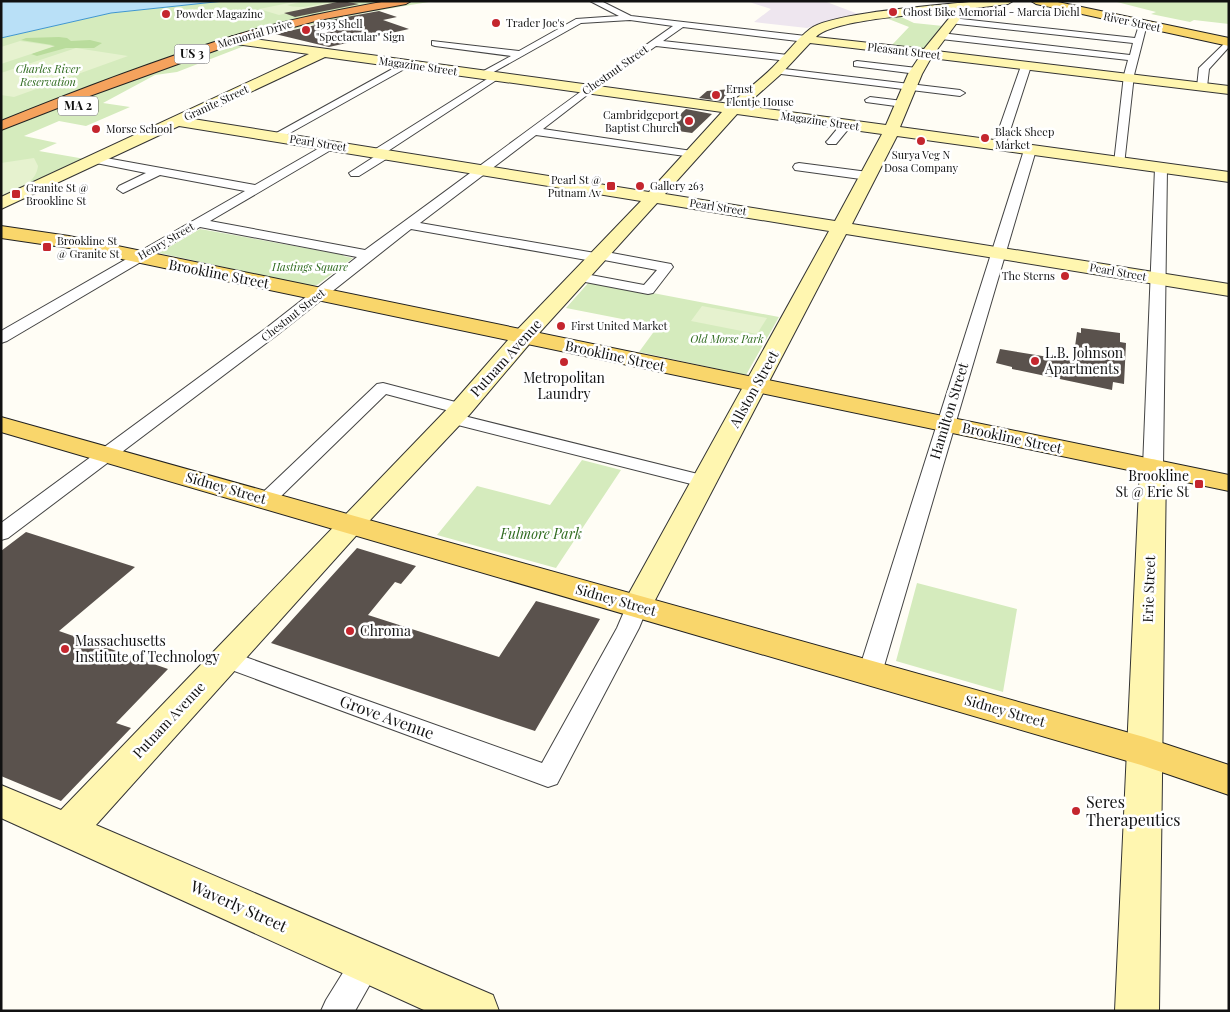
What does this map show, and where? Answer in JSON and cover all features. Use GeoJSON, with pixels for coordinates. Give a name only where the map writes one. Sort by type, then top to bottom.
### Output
{"type":"FeatureCollection","features":[{"type":"Feature","properties":{"kind":"highway","name":"Memorial Drive"},"geometry":{"type":"LineString","coordinates":[[1,126],[232,40],[322,16],[406,1]]}},
{"type":"Feature","properties":{"kind":"highway","name":"MA 2"},"geometry":{"type":"LineString","coordinates":[[1,120],[78,90],[151,69]]}},
{"type":"Feature","properties":{"kind":"highway","name":"MA 2"},"geometry":{"type":"LineString","coordinates":[[1,137],[109,92],[151,69]]}},
{"type":"Feature","properties":{"kind":"highway","name":"Memorial Drive"},"geometry":{"type":"LineString","coordinates":[[1,131],[110,84]]}},
{"type":"Feature","properties":{"kind":"main road","name":"River Street"},"geometry":{"type":"LineString","coordinates":[[1036,1],[1124,20],[1144,18],[1229,42]]}},
{"type":"Feature","properties":{"kind":"main road","name":"Brookline Street"},"geometry":{"type":"LineString","coordinates":[[1,232],[69,242],[1229,483]]}},
{"type":"Feature","properties":{"kind":"main road","name":"Sidney Street"},"geometry":{"type":"LineString","coordinates":[[1,424],[1144,751],[1229,780]]}},
{"type":"Feature","properties":{"kind":"street"},"geometry":{"type":"LineString","coordinates":[[594,1],[630,18]]}},
{"type":"Feature","properties":{"kind":"street","name":"Putnam Avenue"},"geometry":{"type":"LineString","coordinates":[[67,830],[456,414],[523,337],[600,257],[732,110],[776,71],[815,31],[825,26],[848,21],[1008,1]]}},
{"type":"Feature","properties":{"kind":"street","name":"Allston Street"},"geometry":{"type":"LineString","coordinates":[[548,776],[628,628],[637,606],[703,481],[757,385],[892,131],[908,87],[928,53],[964,6]]}},
{"type":"Feature","properties":{"kind":"street","name":"Pleasant Street"},"geometry":{"type":"LineString","coordinates":[[520,54],[579,21],[630,18],[1229,90]]}},
{"type":"Feature","properties":{"kind":"street"},"geometry":{"type":"LineString","coordinates":[[1120,162],[1129,78],[1144,18]]}},
{"type":"Feature","properties":{"kind":"street"},"geometry":{"type":"LineString","coordinates":[[952,21],[1138,41]]}},
{"type":"Feature","properties":{"kind":"street","name":"Chestnut Street"},"geometry":{"type":"LineString","coordinates":[[1,533],[588,90],[680,25]]}},
{"type":"Feature","properties":{"kind":"street"},"geometry":{"type":"LineString","coordinates":[[941,36],[1133,58]]}},
{"type":"Feature","properties":{"kind":"street","name":"Magazine Street"},"geometry":{"type":"LineString","coordinates":[[232,40],[1229,177]]}},
{"type":"Feature","properties":{"kind":"street"},"geometry":{"type":"LineString","coordinates":[[1202,87],[1204,68],[1229,42]]}},
{"type":"Feature","properties":{"kind":"street"},"geometry":{"type":"LineString","coordinates":[[435,43],[520,54]]}},
{"type":"Feature","properties":{"kind":"street"},"geometry":{"type":"LineString","coordinates":[[654,43],[788,58]]}},
{"type":"Feature","properties":{"kind":"street","name":"Granite Street"},"geometry":{"type":"LineString","coordinates":[[1,204],[322,53]]}},
{"type":"Feature","properties":{"kind":"street"},"geometry":{"type":"LineString","coordinates":[[355,173],[520,54]]}},
{"type":"Feature","properties":{"kind":"street"},"geometry":{"type":"LineString","coordinates":[[857,64],[917,71]]}},
{"type":"Feature","properties":{"kind":"street"},"geometry":{"type":"LineString","coordinates":[[276,136],[405,65]]}},
{"type":"Feature","properties":{"kind":"street"},"geometry":{"type":"LineString","coordinates":[[999,146],[1026,66]]}},
{"type":"Feature","properties":{"kind":"street"},"geometry":{"type":"LineString","coordinates":[[776,71],[960,93]]}},
{"type":"Feature","properties":{"kind":"street"},"geometry":{"type":"LineString","coordinates":[[870,100],[903,104]]}},
{"type":"Feature","properties":{"kind":"street","name":"Pearl Street"},"geometry":{"type":"LineString","coordinates":[[177,121],[1229,290]]}},
{"type":"Feature","properties":{"kind":"street"},"geometry":{"type":"LineString","coordinates":[[832,142],[846,125]]}},
{"type":"Feature","properties":{"kind":"street"},"geometry":{"type":"LineString","coordinates":[[534,131],[692,154]]}},
{"type":"Feature","properties":{"kind":"street","name":"Henry Street"},"geometry":{"type":"LineString","coordinates":[[1,338],[332,145]]}},
{"type":"Feature","properties":{"kind":"street","name":"Hamilton Street"},"geometry":{"type":"LineString","coordinates":[[870,673],[1030,150]]}},
{"type":"Feature","properties":{"kind":"street"},"geometry":{"type":"LineString","coordinates":[[95,160],[256,189]]}},
{"type":"Feature","properties":{"kind":"street"},"geometry":{"type":"LineString","coordinates":[[799,167],[868,176]]}},
{"type":"Feature","properties":{"kind":"street","name":"Erie Street"},"geometry":{"type":"LineString","coordinates":[[1137,1011],[1161,168]]}},
{"type":"Feature","properties":{"kind":"street"},"geometry":{"type":"LineString","coordinates":[[123,189],[157,172]]}},
{"type":"Feature","properties":{"kind":"street"},"geometry":{"type":"LineString","coordinates":[[198,223],[368,255]]}},
{"type":"Feature","properties":{"kind":"street"},"geometry":{"type":"LineString","coordinates":[[409,225],[666,267],[648,290],[580,277]]}},
{"type":"Feature","properties":{"kind":"street"},"geometry":{"type":"LineString","coordinates":[[266,500],[384,388],[456,414],[703,481]]}},
{"type":"Feature","properties":{"kind":"street","name":"Grove Avenue"},"geometry":{"type":"LineString","coordinates":[[226,659],[548,776]]}},
{"type":"Feature","properties":{"kind":"street","name":"Waverly Street"},"geometry":{"type":"LineString","coordinates":[[1,801],[477,1011]]}},
{"type":"Feature","properties":{"kind":"street"},"geometry":{"type":"LineString","coordinates":[[337,1011],[368,962]]}},
{"type":"Feature","properties":{"kind":"shaded area"},"geometry":{"type":"Polygon","coordinates":[[[746,1],[824,1],[861,15],[836,19],[807,28],[754,22],[771,9],[746,1]]]}},
{"type":"Feature","properties":{"kind":"green space","name":"Charles River Reservation"},"geometry":{"type":"Polygon","coordinates":[[[224,1],[435,1],[364,13],[294,29],[247,42],[252,43],[177,72],[155,75],[103,103],[130,107],[86,126],[59,121],[24,136],[57,143],[39,151],[85,159],[1,198],[1,38],[111,13],[224,1]]]}},
{"type":"Feature","properties":{"kind":"green space"},"geometry":{"type":"Polygon","coordinates":[[[305,1],[287,5],[300,7],[342,1],[279,15],[259,9],[305,1]]]}},
{"type":"Feature","properties":{"kind":"green space"},"geometry":{"type":"Polygon","coordinates":[[[1113,1],[1229,1],[1229,24],[1194,20],[1190,22],[1151,14],[1156,12],[1113,1]]]}},
{"type":"Feature","properties":{"kind":"green space"},"geometry":{"type":"Polygon","coordinates":[[[899,16],[914,23],[943,26],[923,50],[891,46],[909,27],[886,18],[899,16]]]}},
{"type":"Feature","properties":{"kind":"green space"},"geometry":{"type":"Polygon","coordinates":[[[26,38],[67,38],[71,41],[90,40],[102,43],[94,48],[66,48],[37,56],[31,54],[52,45],[21,40],[26,38]]]}},
{"type":"Feature","properties":{"kind":"green space"},"geometry":{"type":"Polygon","coordinates":[[[20,41],[55,46],[1,64],[1,47],[20,41]]]}},
{"type":"Feature","properties":{"kind":"green space"},"geometry":{"type":"Polygon","coordinates":[[[76,48],[128,56],[14,97],[1,95],[1,73],[76,48]]]}},
{"type":"Feature","properties":{"kind":"green space"},"geometry":{"type":"Polygon","coordinates":[[[34,158],[38,166],[29,182],[1,197],[1,163],[34,158]]]}},
{"type":"Feature","properties":{"kind":"green space","name":"Hastings Square"},"geometry":{"type":"Polygon","coordinates":[[[200,229],[353,258],[317,285],[311,286],[159,253],[200,229]]]}},
{"type":"Feature","properties":{"kind":"green space","name":"Old Morse Park"},"geometry":{"type":"Polygon","coordinates":[[[590,281],[779,317],[746,375],[639,352],[658,326],[566,308],[590,281]]]}},
{"type":"Feature","properties":{"kind":"green space"},"geometry":{"type":"Polygon","coordinates":[[[702,306],[767,318],[757,334],[691,321],[702,306]]]}},
{"type":"Feature","properties":{"kind":"green space","name":"Fulmore Park"},"geometry":{"type":"Polygon","coordinates":[[[582,460],[621,470],[556,568],[437,535],[477,486],[550,505],[582,460]]]}},
{"type":"Feature","properties":{"kind":"green space"},"geometry":{"type":"Polygon","coordinates":[[[917,583],[1017,609],[1003,692],[896,661],[917,583]]]}},
{"type":"Feature","properties":{"kind":"water"},"geometry":{"type":"Polygon","coordinates":[[[1,1],[224,1],[111,13],[1,38],[1,1]]]}},
{"type":"Feature","properties":{"kind":"building"},"geometry":{"type":"Polygon","coordinates":[[[342,1],[359,4],[295,17],[284,13],[342,1]]]}},
{"type":"Feature","properties":{"kind":"building"},"geometry":{"type":"Polygon","coordinates":[[[379,11],[397,17],[383,20],[409,29],[329,47],[275,34],[316,25],[313,24],[319,22],[379,11]]]}},
{"type":"Feature","properties":{"kind":"building","name":"Ernst Flentje House"},"geometry":{"type":"Polygon","coordinates":[[[731,89],[721,101],[699,98],[707,91],[731,89]]]}},
{"type":"Feature","properties":{"kind":"building","name":"Cambridgeport Baptist Church"},"geometry":{"type":"Polygon","coordinates":[[[686,109],[712,114],[692,133],[664,129],[686,109]]]}},
{"type":"Feature","properties":{"kind":"building","name":"L.B. Johnson Apartments"},"geometry":{"type":"Polygon","coordinates":[[[1081,328],[1120,333],[1120,342],[1126,343],[1124,384],[1113,382],[1112,390],[1012,369],[1012,367],[996,363],[1000,349],[1073,361],[1077,332],[1081,333],[1081,328]]]}},
{"type":"Feature","properties":{"kind":"building","name":"Massachusetts Institute of Technology"},"geometry":{"type":"Polygon","coordinates":[[[26,532],[135,567],[59,631],[168,669],[116,723],[131,728],[61,801],[1,776],[1,551],[26,532]]]}},
{"type":"Feature","properties":{"kind":"building","name":"Chroma"},"geometry":{"type":"Polygon","coordinates":[[[357,548],[416,566],[401,584],[395,582],[368,615],[499,657],[536,601],[600,619],[535,731],[271,643],[357,548]]]}},
{"type":"Feature","properties":{"kind":"place","name":"Ghost Bike Memorial - Marcia Diehl"},"geometry":{"type":"Point","coordinates":[893,12]}},
{"type":"Feature","properties":{"kind":"place","name":"Powder Magazine"},"geometry":{"type":"Point","coordinates":[166,14]}},
{"type":"Feature","properties":{"kind":"place","name":"Trader Joe's"},"geometry":{"type":"Point","coordinates":[496,23]}},
{"type":"Feature","properties":{"kind":"place","name":"1933 Shell \"Spectacular\" Sign"},"geometry":{"type":"Point","coordinates":[306,30]}},
{"type":"Feature","properties":{"kind":"place","name":"Ernst Flentje House"},"geometry":{"type":"Point","coordinates":[716,95]}},
{"type":"Feature","properties":{"kind":"place","name":"Cambridgeport Baptist Church"},"geometry":{"type":"Point","coordinates":[689,121]}},
{"type":"Feature","properties":{"kind":"place","name":"Morse School"},"geometry":{"type":"Point","coordinates":[96,129]}},
{"type":"Feature","properties":{"kind":"place","name":"Black Sheep Market"},"geometry":{"type":"Point","coordinates":[985,138]}},
{"type":"Feature","properties":{"kind":"place","name":"Surya Veg N Dosa Company"},"geometry":{"type":"Point","coordinates":[921,141]}},
{"type":"Feature","properties":{"kind":"place","name":"Pearl St @ Putnam Av"},"geometry":{"type":"Point","coordinates":[611,186]}},
{"type":"Feature","properties":{"kind":"place","name":"Gallery 263"},"geometry":{"type":"Point","coordinates":[640,186]}},
{"type":"Feature","properties":{"kind":"place","name":"Granite St @ Brookline St"},"geometry":{"type":"Point","coordinates":[16,194]}},
{"type":"Feature","properties":{"kind":"place","name":"Brookline St @ Granite St"},"geometry":{"type":"Point","coordinates":[47,247]}},
{"type":"Feature","properties":{"kind":"place","name":"The Sterns"},"geometry":{"type":"Point","coordinates":[1065,276]}},
{"type":"Feature","properties":{"kind":"place","name":"First United Market"},"geometry":{"type":"Point","coordinates":[561,326]}},
{"type":"Feature","properties":{"kind":"place","name":"L.B. Johnson Apartments"},"geometry":{"type":"Point","coordinates":[1035,361]}},
{"type":"Feature","properties":{"kind":"place","name":"Metropolitan Laundry"},"geometry":{"type":"Point","coordinates":[564,362]}},
{"type":"Feature","properties":{"kind":"place","name":"Brookline St @ Erie St"},"geometry":{"type":"Point","coordinates":[1199,484]}},
{"type":"Feature","properties":{"kind":"place","name":"Chroma"},"geometry":{"type":"Point","coordinates":[350,631]}},
{"type":"Feature","properties":{"kind":"place","name":"Massachusetts Institute of Technology"},"geometry":{"type":"Point","coordinates":[65,649]}},
{"type":"Feature","properties":{"kind":"place","name":"Seres Therapeutics"},"geometry":{"type":"Point","coordinates":[1076,811]}}]}
